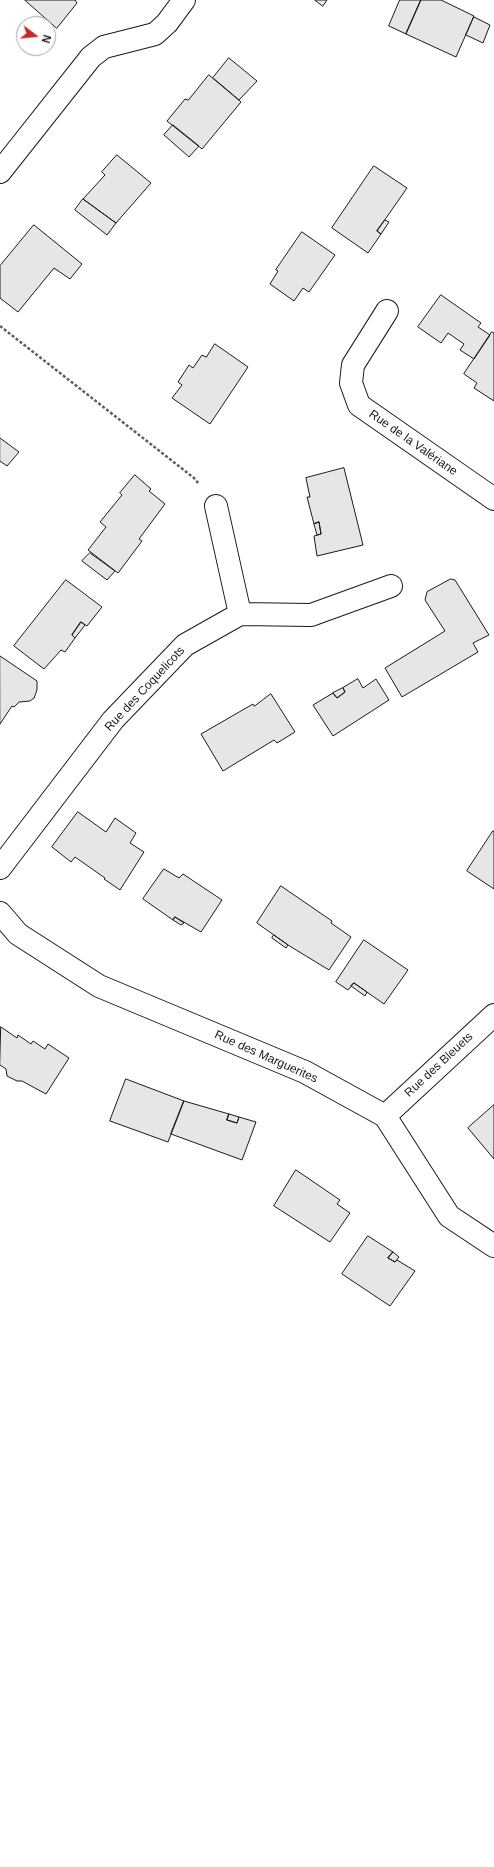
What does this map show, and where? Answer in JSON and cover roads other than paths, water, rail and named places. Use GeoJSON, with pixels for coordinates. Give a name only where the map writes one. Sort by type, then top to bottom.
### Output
{"type":"FeatureCollection","features":[{"type":"Feature","properties":{"kind":"street"},"geometry":{"type":"LineString","coordinates":[[0,172],[91,57],[104,48],[142,39],[155,34],[167,22],[184,0]]}},
{"type":"Feature","properties":{"kind":"street","name":"Rue de la Valériane"},"geometry":{"type":"LineString","coordinates":[[387,311],[353,365],[351,383],[359,405],[494,499]]}},
{"type":"Feature","properties":{"kind":"street"},"geometry":{"type":"LineString","coordinates":[[216,506],[240,614],[311,615],[391,586]]}},
{"type":"Feature","properties":{"kind":"street","name":"Rue des Coquelicots"},"geometry":{"type":"LineString","coordinates":[[0,868],[113,720],[185,645],[240,614]]}},
{"type":"Feature","properties":{"kind":"street","name":"Rue des Marguerites"},"geometry":{"type":"LineString","coordinates":[[0,913],[18,934],[99,986],[305,1072],[385,1116],[449,1216],[494,1246]]}},
{"type":"Feature","properties":{"kind":"street","name":"Rue des Bleuets"},"geometry":{"type":"LineString","coordinates":[[385,1116],[494,1015]]}}]}
